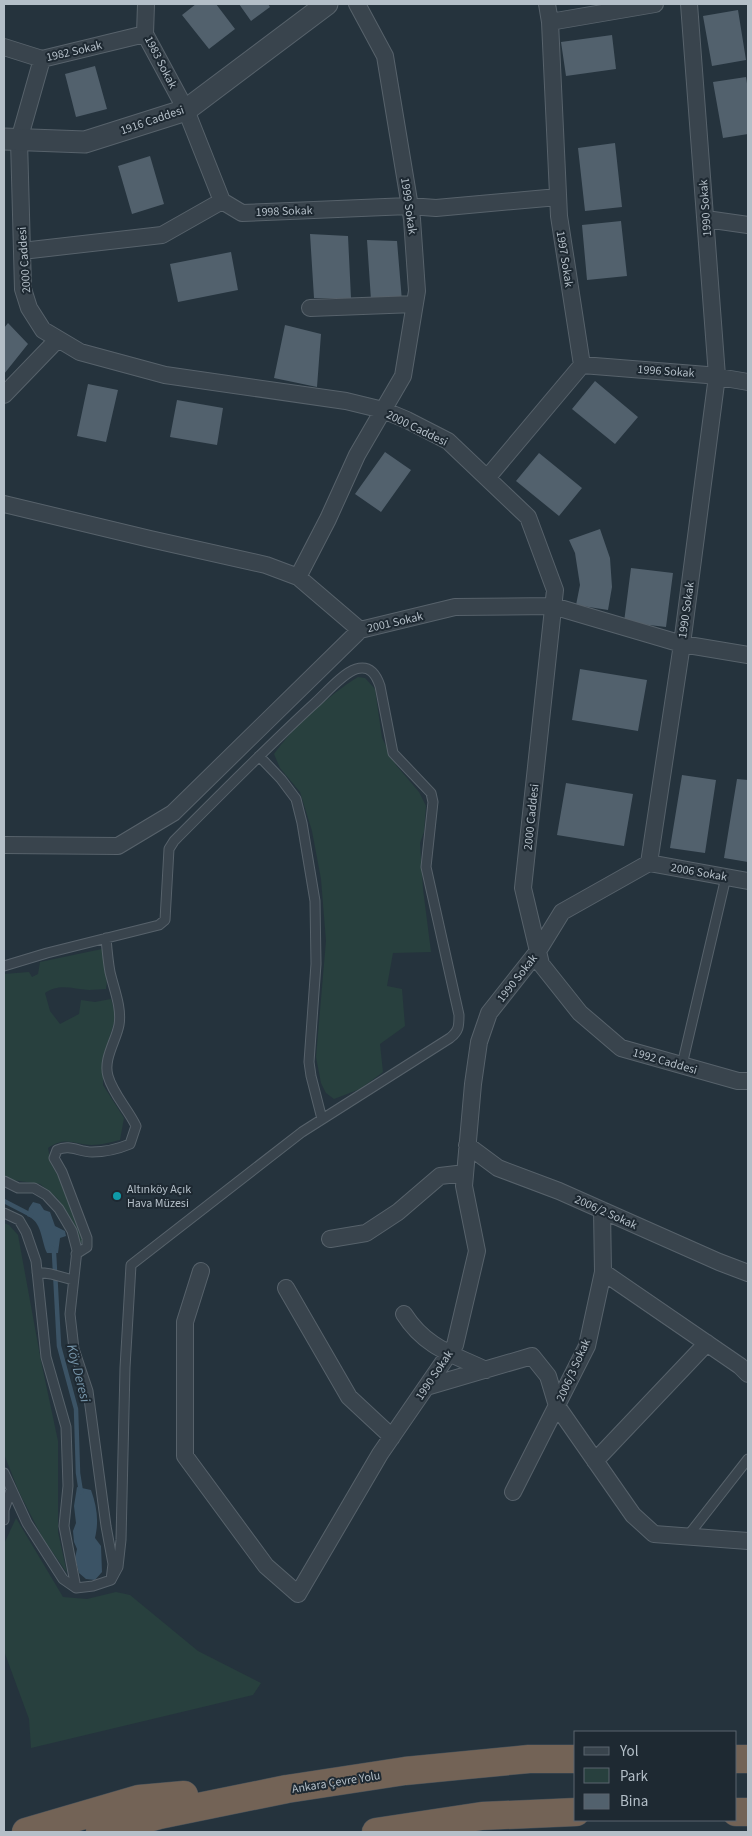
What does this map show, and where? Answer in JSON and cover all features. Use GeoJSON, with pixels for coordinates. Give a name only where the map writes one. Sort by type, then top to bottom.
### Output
{"type":"FeatureCollection","features":[{"type":"Feature","properties":{"kind":"highway","name":"Ankara Çevre Yolu"},"geometry":{"type":"LineString","coordinates":[[100,1832],[159,1815],[258,1795],[404,1771],[529,1759],[574,1759]]}},
{"type":"Feature","properties":{"kind":"highway"},"geometry":{"type":"LineString","coordinates":[[26,1832],[139,1798],[222,1793],[258,1795]]}},
{"type":"Feature","properties":{"kind":"highway"},"geometry":{"type":"LineString","coordinates":[[376,1832],[414,1829],[482,1816],[574,1812]]}},
{"type":"Feature","properties":{"kind":"street","name":"1983 Sokak"},"geometry":{"type":"LineString","coordinates":[[146,4],[145,34],[186,110],[222,201]]}},
{"type":"Feature","properties":{"kind":"street","name":"1916 Caddesi"},"geometry":{"type":"LineString","coordinates":[[11,140],[85,142],[186,110],[327,4]]}},
{"type":"Feature","properties":{"kind":"street","name":"1999 Sokak"},"geometry":{"type":"LineString","coordinates":[[298,577],[358,455],[403,376],[417,291],[409,206],[384,56],[357,4]]}},
{"type":"Feature","properties":{"kind":"street","name":"1997 Sokak"},"geometry":{"type":"LineString","coordinates":[[547,4],[550,22],[559,216],[582,365]]}},
{"type":"Feature","properties":{"kind":"street"},"geometry":{"type":"LineString","coordinates":[[550,22],[655,4]]}},
{"type":"Feature","properties":{"kind":"street","name":"1990 Sokak"},"geometry":{"type":"LineString","coordinates":[[201,1271],[185,1322],[185,1456],[266,1566],[298,1594],[380,1454],[455,1345],[477,1251],[464,1186],[478,1051],[489,1013],[538,951],[562,912],[649,863],[682,644],[718,376],[689,4]]}},
{"type":"Feature","properties":{"kind":"street","name":"1982 Sokak"},"geometry":{"type":"LineString","coordinates":[[4,47],[42,59],[145,34]]}},
{"type":"Feature","properties":{"kind":"street","name":"2000 Caddesi"},"geometry":{"type":"LineString","coordinates":[[42,59],[11,140],[22,251],[23,289],[29,308],[43,330],[80,352],[165,375],[346,401],[382,410],[407,420],[448,441],[528,517],[555,590],[523,888],[538,951]]}},
{"type":"Feature","properties":{"kind":"street","name":"1998 Sokak"},"geometry":{"type":"LineString","coordinates":[[222,201],[242,213],[409,206],[436,208],[558,197]]}},
{"type":"Feature","properties":{"kind":"street"},"geometry":{"type":"LineString","coordinates":[[22,251],[162,235],[222,201]]}},
{"type":"Feature","properties":{"kind":"street"},"geometry":{"type":"LineString","coordinates":[[706,219],[748,225]]}},
{"type":"Feature","properties":{"kind":"street"},"geometry":{"type":"LineString","coordinates":[[310,308],[415,304]]}},
{"type":"Feature","properties":{"kind":"street"},"geometry":{"type":"LineString","coordinates":[[4,395],[58,339]]}},
{"type":"Feature","properties":{"kind":"street"},"geometry":{"type":"LineString","coordinates":[[486,478],[582,365]]}},
{"type":"Feature","properties":{"kind":"street","name":"1996 Sokak"},"geometry":{"type":"LineString","coordinates":[[582,365],[718,376],[748,382]]}},
{"type":"Feature","properties":{"kind":"street","name":"2001 Sokak"},"geometry":{"type":"LineString","coordinates":[[4,504],[266,565],[298,577],[360,630],[455,607],[553,606],[682,644],[748,655]]}},
{"type":"Feature","properties":{"kind":"street"},"geometry":{"type":"LineString","coordinates":[[4,845],[118,846],[173,813],[360,630]]}},
{"type":"Feature","properties":{"kind":"street","name":"2006 Sokak"},"geometry":{"type":"LineString","coordinates":[[649,863],[748,881]]}},
{"type":"Feature","properties":{"kind":"street","name":"1992 Caddesi"},"geometry":{"type":"LineString","coordinates":[[538,951],[541,964],[580,1013],[621,1048],[738,1081],[748,1081]]}},
{"type":"Feature","properties":{"kind":"street","name":"2006/2 Sokak"},"geometry":{"type":"LineString","coordinates":[[467,1145],[498,1168],[559,1191],[748,1273]]}},
{"type":"Feature","properties":{"kind":"street"},"geometry":{"type":"LineString","coordinates":[[330,1239],[366,1233],[398,1212],[440,1176],[465,1173]]}},
{"type":"Feature","properties":{"kind":"street","name":"2006/3 Sokak"},"geometry":{"type":"LineString","coordinates":[[513,1492],[586,1346],[603,1272],[602,1210]]}},
{"type":"Feature","properties":{"kind":"street"},"geometry":{"type":"LineString","coordinates":[[603,1272],[740,1366],[748,1374]]}},
{"type":"Feature","properties":{"kind":"street"},"geometry":{"type":"LineString","coordinates":[[286,1288],[349,1397],[392,1437]]}},
{"type":"Feature","properties":{"kind":"street"},"geometry":{"type":"LineString","coordinates":[[404,1314],[413,1328],[431,1344],[486,1370]]}},
{"type":"Feature","properties":{"kind":"street"},"geometry":{"type":"LineString","coordinates":[[595,1461],[708,1344]]}},
{"type":"Feature","properties":{"kind":"street"},"geometry":{"type":"LineString","coordinates":[[426,1387],[532,1356],[548,1376],[557,1406],[633,1515],[654,1534],[748,1540]]}},
{"type":"Feature","properties":{"kind":"lane"},"geometry":{"type":"LineString","coordinates":[[4,966],[47,952],[159,924],[165,920],[167,914],[170,849],[174,841],[259,756],[342,678],[353,670],[363,668],[372,671],[377,678],[393,753],[431,793],[433,802],[426,867],[459,1015],[458,1032],[302,1132],[130,1265],[125,1368],[121,1540],[118,1567],[111,1580],[93,1586],[76,1588],[62,1579],[27,1523],[4,1473]]}},
{"type":"Feature","properties":{"kind":"lane"},"geometry":{"type":"LineString","coordinates":[[259,756],[281,779],[296,799],[302,824],[315,900],[316,964],[310,1062],[311,1076],[322,1119]]}},
{"type":"Feature","properties":{"kind":"lane"},"geometry":{"type":"LineString","coordinates":[[682,1065],[726,877]]}},
{"type":"Feature","properties":{"kind":"lane"},"geometry":{"type":"LineString","coordinates":[[76,1254],[87,1247],[87,1238],[62,1172],[54,1158],[57,1150],[64,1147],[90,1152],[116,1150],[130,1144],[136,1126],[107,1075],[107,1062],[120,1013],[110,971],[106,938]]}},
{"type":"Feature","properties":{"kind":"lane"},"geometry":{"type":"LineString","coordinates":[[4,1181],[18,1188],[34,1188],[46,1195],[59,1209],[72,1231],[77,1250],[70,1314],[74,1350],[88,1391],[113,1564],[111,1580]]}},
{"type":"Feature","properties":{"kind":"lane"},"geometry":{"type":"LineString","coordinates":[[4,1213],[19,1220],[26,1232],[36,1261],[46,1357],[66,1427],[68,1486],[64,1526],[76,1588]]}},
{"type":"Feature","properties":{"kind":"lane"},"geometry":{"type":"LineString","coordinates":[[37,1272],[73,1280]]}},
{"type":"Feature","properties":{"kind":"lane"},"geometry":{"type":"LineString","coordinates":[[687,1537],[748,1459]]}},
{"type":"Feature","properties":{"kind":"lane"},"geometry":{"type":"LineString","coordinates":[[4,1520],[4,1510],[11,1490]]}},
{"type":"Feature","properties":{"kind":"green space"},"geometry":{"type":"Polygon","coordinates":[[[358,677],[365,678],[375,689],[382,738],[396,765],[419,792],[426,806],[424,832],[420,843],[423,889],[431,952],[393,953],[387,986],[402,989],[405,1026],[380,1044],[383,1072],[360,1089],[334,1099],[326,1093],[321,1083],[316,1057],[326,941],[321,879],[312,831],[300,792],[280,768],[274,754],[312,712],[358,677]]]}},
{"type":"Feature","properties":{"kind":"green space"},"geometry":{"type":"Polygon","coordinates":[[[102,949],[107,980],[106,989],[89,990],[61,987],[45,993],[50,1011],[60,1024],[79,1014],[81,1000],[95,1002],[111,999],[116,1017],[103,1057],[103,1085],[124,1118],[120,1140],[92,1145],[59,1142],[48,1148],[51,1164],[66,1190],[82,1232],[83,1244],[78,1241],[72,1220],[57,1198],[40,1184],[12,1180],[4,1175],[4,974],[29,972],[32,977],[38,974],[40,962],[102,949]]]}},
{"type":"Feature","properties":{"kind":"green space"},"geometry":{"type":"Polygon","coordinates":[[[4,1223],[9,1225],[18,1235],[58,1441],[58,1532],[67,1573],[42,1537],[19,1492],[4,1454],[4,1223]]]}},
{"type":"Feature","properties":{"kind":"green space"},"geometry":{"type":"Polygon","coordinates":[[[16,1518],[63,1597],[87,1599],[116,1592],[130,1595],[198,1651],[261,1683],[253,1695],[31,1748],[29,1719],[4,1651],[4,1544],[16,1518]]]}},
{"type":"Feature","properties":{"kind":"water"},"geometry":{"type":"Polygon","coordinates":[[[33,1202],[40,1204],[44,1210],[50,1212],[55,1226],[65,1231],[66,1236],[60,1238],[58,1253],[47,1253],[36,1222],[27,1216],[33,1202]]]}},
{"type":"Feature","properties":{"kind":"water"},"geometry":{"type":"Polygon","coordinates":[[[77,1487],[91,1490],[96,1508],[97,1526],[95,1538],[101,1546],[102,1572],[95,1580],[86,1579],[79,1573],[75,1558],[77,1549],[73,1531],[76,1523],[74,1506],[77,1487]]]}},
{"type":"Feature","properties":{"kind":"building"},"geometry":{"type":"Polygon","coordinates":[[[196,4],[216,4],[235,29],[209,49],[182,15],[196,4]]]}},
{"type":"Feature","properties":{"kind":"building"},"geometry":{"type":"Polygon","coordinates":[[[239,4],[268,4],[270,7],[251,21],[239,4]]]}},
{"type":"Feature","properties":{"kind":"building"},"geometry":{"type":"Polygon","coordinates":[[[738,10],[746,60],[712,66],[703,16],[738,10]]]}},
{"type":"Feature","properties":{"kind":"building"},"geometry":{"type":"Polygon","coordinates":[[[612,35],[616,69],[566,76],[561,42],[612,35]]]}},
{"type":"Feature","properties":{"kind":"building"},"geometry":{"type":"Polygon","coordinates":[[[95,66],[107,109],[76,117],[65,74],[95,66]]]}},
{"type":"Feature","properties":{"kind":"building"},"geometry":{"type":"Polygon","coordinates":[[[746,77],[748,90],[748,134],[723,138],[713,82],[746,77]]]}},
{"type":"Feature","properties":{"kind":"building"},"geometry":{"type":"Polygon","coordinates":[[[615,143],[622,207],[585,211],[578,148],[615,143]]]}},
{"type":"Feature","properties":{"kind":"building"},"geometry":{"type":"Polygon","coordinates":[[[150,156],[164,204],[132,214],[118,166],[150,156]]]}},
{"type":"Feature","properties":{"kind":"building"},"geometry":{"type":"Polygon","coordinates":[[[621,221],[627,276],[587,280],[582,225],[621,221]]]}},
{"type":"Feature","properties":{"kind":"building"},"geometry":{"type":"Polygon","coordinates":[[[310,234],[348,236],[351,298],[314,298],[310,234]]]}},
{"type":"Feature","properties":{"kind":"building"},"geometry":{"type":"Polygon","coordinates":[[[367,240],[397,241],[402,301],[371,300],[367,240]]]}},
{"type":"Feature","properties":{"kind":"building"},"geometry":{"type":"Polygon","coordinates":[[[231,252],[238,290],[178,302],[170,264],[231,252]]]}},
{"type":"Feature","properties":{"kind":"building"},"geometry":{"type":"Polygon","coordinates":[[[8,323],[28,344],[4,374],[4,328],[8,323]]]}},
{"type":"Feature","properties":{"kind":"building"},"geometry":{"type":"Polygon","coordinates":[[[285,325],[321,334],[317,387],[274,378],[285,325]]]}},
{"type":"Feature","properties":{"kind":"building"},"geometry":{"type":"Polygon","coordinates":[[[595,381],[638,417],[615,444],[572,409],[595,381]]]}},
{"type":"Feature","properties":{"kind":"building"},"geometry":{"type":"Polygon","coordinates":[[[88,384],[118,390],[106,442],[77,436],[88,384]]]}},
{"type":"Feature","properties":{"kind":"building"},"geometry":{"type":"Polygon","coordinates":[[[177,400],[223,408],[217,445],[170,437],[177,400]]]}},
{"type":"Feature","properties":{"kind":"building"},"geometry":{"type":"Polygon","coordinates":[[[385,452],[411,470],[381,512],[355,494],[385,452]]]}},
{"type":"Feature","properties":{"kind":"building"},"geometry":{"type":"Polygon","coordinates":[[[539,453],[582,488],[559,516],[516,481],[539,453]]]}},
{"type":"Feature","properties":{"kind":"building"},"geometry":{"type":"Polygon","coordinates":[[[600,529],[610,558],[612,587],[608,610],[576,605],[580,585],[575,553],[569,540],[600,529]]]}},
{"type":"Feature","properties":{"kind":"building"},"geometry":{"type":"Polygon","coordinates":[[[631,568],[673,573],[666,627],[624,622],[631,568]]]}},
{"type":"Feature","properties":{"kind":"building"},"geometry":{"type":"Polygon","coordinates":[[[580,669],[647,680],[638,731],[572,720],[580,669]]]}},
{"type":"Feature","properties":{"kind":"building"},"geometry":{"type":"Polygon","coordinates":[[[682,775],[716,780],[705,853],[670,848],[682,775]]]}},
{"type":"Feature","properties":{"kind":"building"},"geometry":{"type":"Polygon","coordinates":[[[737,779],[748,780],[748,862],[724,858],[737,779]]]}},
{"type":"Feature","properties":{"kind":"building"},"geometry":{"type":"Polygon","coordinates":[[[566,783],[633,794],[624,846],[557,835],[566,783]]]}},
{"type":"Feature","properties":{"kind":"waterway","name":"Köy Deresi"},"geometry":{"type":"LineString","coordinates":[[4,1201],[31,1215]]}},
{"type":"Feature","properties":{"kind":"waterway","name":"Köy Deresi"},"geometry":{"type":"LineString","coordinates":[[52,1248],[54,1253],[59,1346],[76,1409],[78,1473],[81,1492]]}},
{"type":"Feature","properties":{"kind":"place","name":"Altınköy Açık Hava Müzesi"},"geometry":{"type":"Point","coordinates":[117,1196]}}]}
